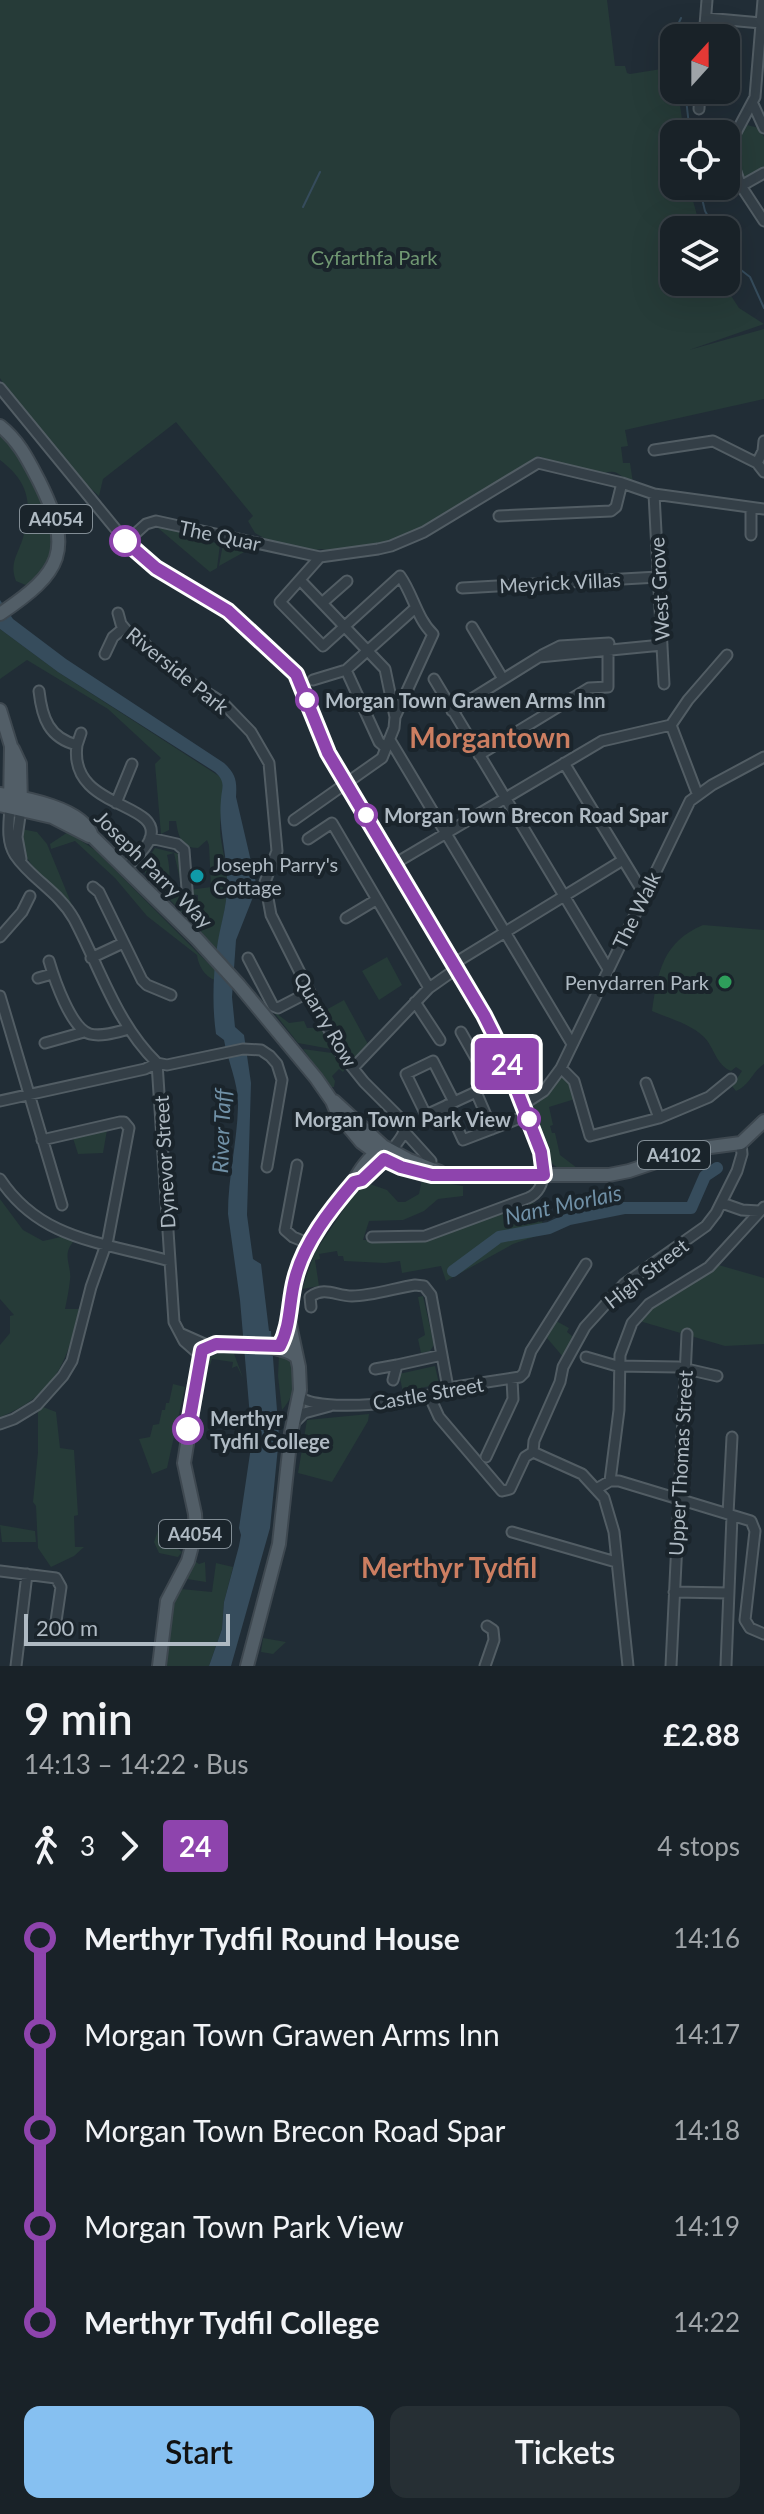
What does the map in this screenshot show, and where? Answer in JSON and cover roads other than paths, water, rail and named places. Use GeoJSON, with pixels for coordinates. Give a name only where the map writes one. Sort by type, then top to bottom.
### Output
{"type":"FeatureCollection","features":[{"type":"Feature","properties":{"kind":"main road","name":"A4054"},"geometry":{"type":"LineString","coordinates":[[0,426],[25,454],[51,506],[58,524],[59,541],[54,566],[47,576],[38,587],[4,612]]}},
{"type":"Feature","properties":{"kind":"main road"},"geometry":{"type":"LineString","coordinates":[[0,710],[20,764],[11,801]]}},
{"type":"Feature","properties":{"kind":"main road","name":"Joseph Parry Way"},"geometry":{"type":"LineString","coordinates":[[11,801],[46,804],[91,831],[92,836],[239,985],[361,1142],[387,1150]]}},
{"type":"Feature","properties":{"kind":"main road"},"geometry":{"type":"LineString","coordinates":[[741,1143],[764,1121]]}},
{"type":"Feature","properties":{"kind":"main road","name":"A4102"},"geometry":{"type":"LineString","coordinates":[[387,1150],[421,1173],[609,1175],[695,1149],[741,1143]]}},
{"type":"Feature","properties":{"kind":"main road"},"geometry":{"type":"LineString","coordinates":[[274,1347],[283,1340],[294,1280],[310,1244],[354,1182],[355,1174],[387,1150]]}},
{"type":"Feature","properties":{"kind":"main road"},"geometry":{"type":"LineString","coordinates":[[247,1666],[279,1544],[291,1433],[299,1396],[299,1367],[289,1320]]}},
{"type":"Feature","properties":{"kind":"main road"},"geometry":{"type":"LineString","coordinates":[[204,1350],[240,1345],[274,1347],[295,1356]]}},
{"type":"Feature","properties":{"kind":"main road","name":"A4054"},"geometry":{"type":"LineString","coordinates":[[159,1666],[167,1601],[188,1561],[196,1531],[184,1463],[204,1350]]}},
{"type":"Feature","properties":{"kind":"street"},"geometry":{"type":"LineString","coordinates":[[705,24],[707,0]]}},
{"type":"Feature","properties":{"kind":"street"},"geometry":{"type":"LineString","coordinates":[[763,0],[761,58],[753,104],[731,142],[731,153],[741,186],[764,221]]}},
{"type":"Feature","properties":{"kind":"street"},"geometry":{"type":"LineString","coordinates":[[706,18],[761,23]]}},
{"type":"Feature","properties":{"kind":"street"},"geometry":{"type":"LineString","coordinates":[[699,104],[699,109]]}},
{"type":"Feature","properties":{"kind":"street"},"geometry":{"type":"LineString","coordinates":[[753,104],[764,128]]}},
{"type":"Feature","properties":{"kind":"street"},"geometry":{"type":"LineString","coordinates":[[741,186],[764,173]]}},
{"type":"Feature","properties":{"kind":"street"},"geometry":{"type":"LineString","coordinates":[[0,388],[126,542],[156,568],[219,604],[289,666],[301,683],[323,744],[455,966],[495,1038],[524,1104],[541,1152],[544,1175],[535,1195],[425,1236],[372,1237]]}},
{"type":"Feature","properties":{"kind":"street"},"geometry":{"type":"LineString","coordinates":[[654,450],[713,441],[757,463],[764,472]]}},
{"type":"Feature","properties":{"kind":"street"},"geometry":{"type":"LineString","coordinates":[[757,463],[764,441]]}},
{"type":"Feature","properties":{"kind":"street"},"geometry":{"type":"LineString","coordinates":[[294,820],[382,758],[395,717],[433,634],[400,576],[323,646],[280,602],[320,557],[391,546],[424,532],[538,463],[654,494],[764,509]]}},
{"type":"Feature","properties":{"kind":"street"},"geometry":{"type":"LineString","coordinates":[[499,516],[611,511],[616,507],[622,483]]}},
{"type":"Feature","properties":{"kind":"street","name":"West Grove"},"geometry":{"type":"LineString","coordinates":[[654,494],[664,684]]}},
{"type":"Feature","properties":{"kind":"street"},"geometry":{"type":"LineString","coordinates":[[751,508],[751,535]]}},
{"type":"Feature","properties":{"kind":"street","name":"The Quar"},"geometry":{"type":"LineString","coordinates":[[126,542],[146,524],[156,521],[320,557]]}},
{"type":"Feature","properties":{"kind":"street","name":"Meyrick Villas"},"geometry":{"type":"LineString","coordinates":[[462,588],[658,577]]}},
{"type":"Feature","properties":{"kind":"street"},"geometry":{"type":"LineString","coordinates":[[300,580],[385,669],[395,717]]}},
{"type":"Feature","properties":{"kind":"street"},"geometry":{"type":"LineString","coordinates":[[322,603],[347,581]]}},
{"type":"Feature","properties":{"kind":"street"},"geometry":{"type":"LineString","coordinates":[[313,680],[346,670],[413,610]]}},
{"type":"Feature","properties":{"kind":"street","name":"Riverside Park"},"geometry":{"type":"LineString","coordinates":[[118,613],[124,628],[180,676],[222,702],[251,732],[269,763],[277,851],[265,882]]}},
{"type":"Feature","properties":{"kind":"street"},"geometry":{"type":"LineString","coordinates":[[472,627],[503,679]]}},
{"type":"Feature","properties":{"kind":"street"},"geometry":{"type":"LineString","coordinates":[[105,654],[113,637],[124,628]]}},
{"type":"Feature","properties":{"kind":"street"},"geometry":{"type":"LineString","coordinates":[[452,711],[539,657],[608,646],[662,645]]}},
{"type":"Feature","properties":{"kind":"street"},"geometry":{"type":"LineString","coordinates":[[479,755],[589,688],[608,687],[608,646]]}},
{"type":"Feature","properties":{"kind":"street"},"geometry":{"type":"LineString","coordinates":[[394,864],[602,741],[671,725],[727,655]]}},
{"type":"Feature","properties":{"kind":"street"},"geometry":{"type":"LineString","coordinates":[[346,670],[379,742],[388,744],[446,833],[572,1044]]}},
{"type":"Feature","properties":{"kind":"street"},"geometry":{"type":"LineString","coordinates":[[434,679],[608,969]]}},
{"type":"Feature","properties":{"kind":"street"},"geometry":{"type":"LineString","coordinates":[[29,701],[40,696],[44,719],[53,733],[77,745]]}},
{"type":"Feature","properties":{"kind":"street"},"geometry":{"type":"LineString","coordinates":[[671,725],[697,793],[764,757]]}},
{"type":"Feature","properties":{"kind":"street"},"geometry":{"type":"LineString","coordinates":[[81,733],[77,759],[86,781],[95,792],[146,819],[151,828],[150,838],[126,868]]}},
{"type":"Feature","properties":{"kind":"street"},"geometry":{"type":"LineString","coordinates":[[564,763],[644,894]]}},
{"type":"Feature","properties":{"kind":"street"},"geometry":{"type":"LineString","coordinates":[[116,803],[127,767]]}},
{"type":"Feature","properties":{"kind":"street","name":"The Walk"},"geometry":{"type":"LineString","coordinates":[[524,1104],[544,1091],[561,1068],[644,894],[690,801],[697,793]]}},
{"type":"Feature","properties":{"kind":"street"},"geometry":{"type":"LineString","coordinates":[[11,801],[10,842],[16,857],[66,907],[129,1029],[157,1063]]}},
{"type":"Feature","properties":{"kind":"street"},"geometry":{"type":"LineString","coordinates":[[308,839],[332,823],[429,988]]}},
{"type":"Feature","properties":{"kind":"street"},"geometry":{"type":"LineString","coordinates":[[150,838],[177,844],[184,850],[190,899]]}},
{"type":"Feature","properties":{"kind":"street"},"geometry":{"type":"LineString","coordinates":[[353,1068],[429,988],[455,966],[623,860]]}},
{"type":"Feature","properties":{"kind":"street","name":"Quarry Row"},"geometry":{"type":"LineString","coordinates":[[265,882],[275,926],[334,1042],[353,1068],[399,1116],[405,1126],[404,1131],[431,1161]]}},
{"type":"Feature","properties":{"kind":"street"},"geometry":{"type":"LineString","coordinates":[[107,885],[96,890],[142,980],[168,994],[161,1004]]}},
{"type":"Feature","properties":{"kind":"street"},"geometry":{"type":"LineString","coordinates":[[346,918],[376,900]]}},
{"type":"Feature","properties":{"kind":"street"},"geometry":{"type":"LineString","coordinates":[[0,937],[31,903]]}},
{"type":"Feature","properties":{"kind":"street"},"geometry":{"type":"LineString","coordinates":[[91,958],[123,943]]}},
{"type":"Feature","properties":{"kind":"street"},"geometry":{"type":"LineString","coordinates":[[248,958],[273,1006],[278,1008],[309,992]]}},
{"type":"Feature","properties":{"kind":"street"},"geometry":{"type":"LineString","coordinates":[[49,961],[56,986],[84,1032]]}},
{"type":"Feature","properties":{"kind":"street"},"geometry":{"type":"LineString","coordinates":[[38,978],[52,974]]}},
{"type":"Feature","properties":{"kind":"street"},"geometry":{"type":"LineString","coordinates":[[0,996],[62,1205]]}},
{"type":"Feature","properties":{"kind":"street"},"geometry":{"type":"LineString","coordinates":[[415,1002],[440,1040]]}},
{"type":"Feature","properties":{"kind":"street"},"geometry":{"type":"LineString","coordinates":[[45,1044],[84,1032],[92,1035],[129,1029]]}},
{"type":"Feature","properties":{"kind":"street"},"geometry":{"type":"LineString","coordinates":[[461,1032],[479,1064]]}},
{"type":"Feature","properties":{"kind":"street"},"geometry":{"type":"LineString","coordinates":[[471,1050],[495,1038]]}},
{"type":"Feature","properties":{"kind":"street"},"geometry":{"type":"LineString","coordinates":[[0,1101],[145,1069],[157,1063],[167,1065],[247,1049],[261,1050],[277,1064],[282,1080],[266,1152],[267,1167]]}},
{"type":"Feature","properties":{"kind":"street"},"geometry":{"type":"LineString","coordinates":[[492,1129],[476,1092],[451,1103],[426,1115],[406,1074],[433,1061],[451,1103],[463,1140],[492,1129],[528,1115]]}},
{"type":"Feature","properties":{"kind":"street","name":"Dynevor Street"},"geometry":{"type":"LineString","coordinates":[[157,1063],[174,1322],[179,1332],[204,1350]]}},
{"type":"Feature","properties":{"kind":"street"},"geometry":{"type":"LineString","coordinates":[[561,1068],[574,1081],[590,1136],[659,1118],[709,1097],[731,1079]]}},
{"type":"Feature","properties":{"kind":"street"},"geometry":{"type":"LineString","coordinates":[[646,1083],[659,1118]]}},
{"type":"Feature","properties":{"kind":"street"},"geometry":{"type":"LineString","coordinates":[[0,1424],[31,1409],[49,1394],[72,1361],[91,1287],[107,1243],[129,1125],[120,1122],[42,1140]]}},
{"type":"Feature","properties":{"kind":"street"},"geometry":{"type":"LineString","coordinates":[[387,1150],[404,1131]]}},
{"type":"Feature","properties":{"kind":"street","name":"High Street"},"geometry":{"type":"LineString","coordinates":[[429,1395],[439,1417],[472,1459],[502,1491],[510,1489],[525,1457],[533,1452],[534,1441],[560,1382],[563,1367],[585,1327],[624,1284],[706,1226],[722,1203],[737,1171],[742,1154],[741,1143]]}},
{"type":"Feature","properties":{"kind":"street"},"geometry":{"type":"LineString","coordinates":[[297,1165],[285,1230],[310,1244]]}},
{"type":"Feature","properties":{"kind":"street"},"geometry":{"type":"LineString","coordinates":[[0,1179],[12,1197],[37,1219],[66,1233],[170,1261]]}},
{"type":"Feature","properties":{"kind":"street"},"geometry":{"type":"LineString","coordinates":[[722,1203],[742,1210],[762,1209]]}},
{"type":"Feature","properties":{"kind":"street"},"geometry":{"type":"LineString","coordinates":[[610,1481],[623,1344],[639,1313],[661,1295],[709,1267],[762,1209]]}},
{"type":"Feature","properties":{"kind":"street"},"geometry":{"type":"LineString","coordinates":[[486,1457],[513,1399],[512,1379],[524,1373],[531,1351],[586,1264]]}},
{"type":"Feature","properties":{"kind":"street"},"geometry":{"type":"LineString","coordinates":[[311,1307],[310,1297],[316,1293],[332,1291],[354,1296],[420,1285],[427,1289],[431,1295],[448,1388]]}},
{"type":"Feature","properties":{"kind":"street","name":"Upper Thomas Street"},"geometry":{"type":"LineString","coordinates":[[671,1666],[687,1334]]}},
{"type":"Feature","properties":{"kind":"street"},"geometry":{"type":"LineString","coordinates":[[375,1369],[442,1355]]}},
{"type":"Feature","properties":{"kind":"street"},"geometry":{"type":"LineString","coordinates":[[586,1357],[603,1364],[684,1369],[717,1376]]}},
{"type":"Feature","properties":{"kind":"street"},"geometry":{"type":"LineString","coordinates":[[393,1380],[397,1365]]}},
{"type":"Feature","properties":{"kind":"street","name":"Castle Street"},"geometry":{"type":"LineString","coordinates":[[299,1396],[304,1401],[330,1406],[398,1401],[448,1388],[512,1379]]}},
{"type":"Feature","properties":{"kind":"street"},"geometry":{"type":"LineString","coordinates":[[295,1422],[304,1413],[330,1406]]}},
{"type":"Feature","properties":{"kind":"street"},"geometry":{"type":"LineString","coordinates":[[726,1666],[732,1437]]}},
{"type":"Feature","properties":{"kind":"street"},"geometry":{"type":"LineString","coordinates":[[533,1452],[574,1469],[598,1488],[611,1517],[628,1666]]}},
{"type":"Feature","properties":{"kind":"street"},"geometry":{"type":"LineString","coordinates":[[598,1488],[610,1481],[619,1481],[753,1524],[755,1531],[745,1620],[750,1628],[764,1634]]}},
{"type":"Feature","properties":{"kind":"street"},"geometry":{"type":"LineString","coordinates":[[512,1532],[616,1562]]}},
{"type":"Feature","properties":{"kind":"street"},"geometry":{"type":"LineString","coordinates":[[0,1571],[52,1576],[59,1582],[61,1587],[55,1628]]}},
{"type":"Feature","properties":{"kind":"street"},"geometry":{"type":"LineString","coordinates":[[16,1666],[27,1574]]}},
{"type":"Feature","properties":{"kind":"street"},"geometry":{"type":"LineString","coordinates":[[674,1592],[729,1593]]}},
{"type":"Feature","properties":{"kind":"street"},"geometry":{"type":"LineString","coordinates":[[485,1666],[498,1640],[487,1626]]}},
{"type":"Feature","properties":{"kind":"water"},"geometry":{"type":"Polygon","coordinates":[[[0,600],[13,619],[66,659],[224,763],[236,782],[236,797],[257,887],[236,940],[232,997],[235,1027],[244,1035],[251,1083],[247,1215],[253,1259],[261,1264],[271,1331],[279,1437],[270,1528],[231,1666],[209,1666],[222,1629],[224,1602],[239,1546],[252,1440],[240,1300],[228,1214],[238,1098],[224,1040],[216,1034],[214,1013],[216,958],[227,886],[220,810],[222,782],[215,772],[58,672],[0,629],[0,600]]]}},
{"type":"Feature","properties":{"kind":"waterway"},"geometry":{"type":"LineString","coordinates":[[678,24],[681,18]]}},
{"type":"Feature","properties":{"kind":"waterway"},"geometry":{"type":"LineString","coordinates":[[687,104],[688,120]]}},
{"type":"Feature","properties":{"kind":"waterway"},"geometry":{"type":"LineString","coordinates":[[303,207],[320,172]]}},
{"type":"Feature","properties":{"kind":"waterway"},"geometry":{"type":"LineString","coordinates":[[702,200],[708,216]]}},
{"type":"Feature","properties":{"kind":"waterway"},"geometry":{"type":"LineString","coordinates":[[740,269],[750,277],[764,308]]}},
{"type":"Feature","properties":{"kind":"waterway","name":"Nant Morlais"},"geometry":{"type":"LineString","coordinates":[[453,1271],[499,1237],[549,1228],[569,1219],[624,1208],[691,1208],[705,1176],[717,1168]]}},
{"type":"Feature","properties":{"kind":"place","name":"Morgan Town Grawen Arms Inn"},"geometry":{"type":"Point","coordinates":[307,700]}},
{"type":"Feature","properties":{"kind":"place","name":"Morgan Town Brecon Road Spar"},"geometry":{"type":"Point","coordinates":[366,815]}},
{"type":"Feature","properties":{"kind":"place","name":"Joseph Parry's Cottage"},"geometry":{"type":"Point","coordinates":[197,876]}},
{"type":"Feature","properties":{"kind":"place","name":"Penydarren Park"},"geometry":{"type":"Point","coordinates":[725,982]}},
{"type":"Feature","properties":{"kind":"place","name":"Morgan Town Park View"},"geometry":{"type":"Point","coordinates":[529,1119]}},
{"type":"Feature","properties":{"kind":"place","name":"Merthyr Tydfil College"},"geometry":{"type":"Point","coordinates":[188,1429]}},
{"type":"Feature","properties":{"kind":"district","name":"Morgantown"},"geometry":{"type":"Point","coordinates":[490,737]}},
{"type":"Feature","properties":{"kind":"district","name":"Merthyr Tydfil"},"geometry":{"type":"Point","coordinates":[449,1567]}},
{"type":"Feature","properties":{"kind":"park label","name":"Cyfarthfa Park"},"geometry":{"type":"Point","coordinates":[374,257]}},
{"type":"Feature","properties":{"kind":"water label","name":"River Taff"},"geometry":{"type":"Point","coordinates":[221,1131]}}]}
